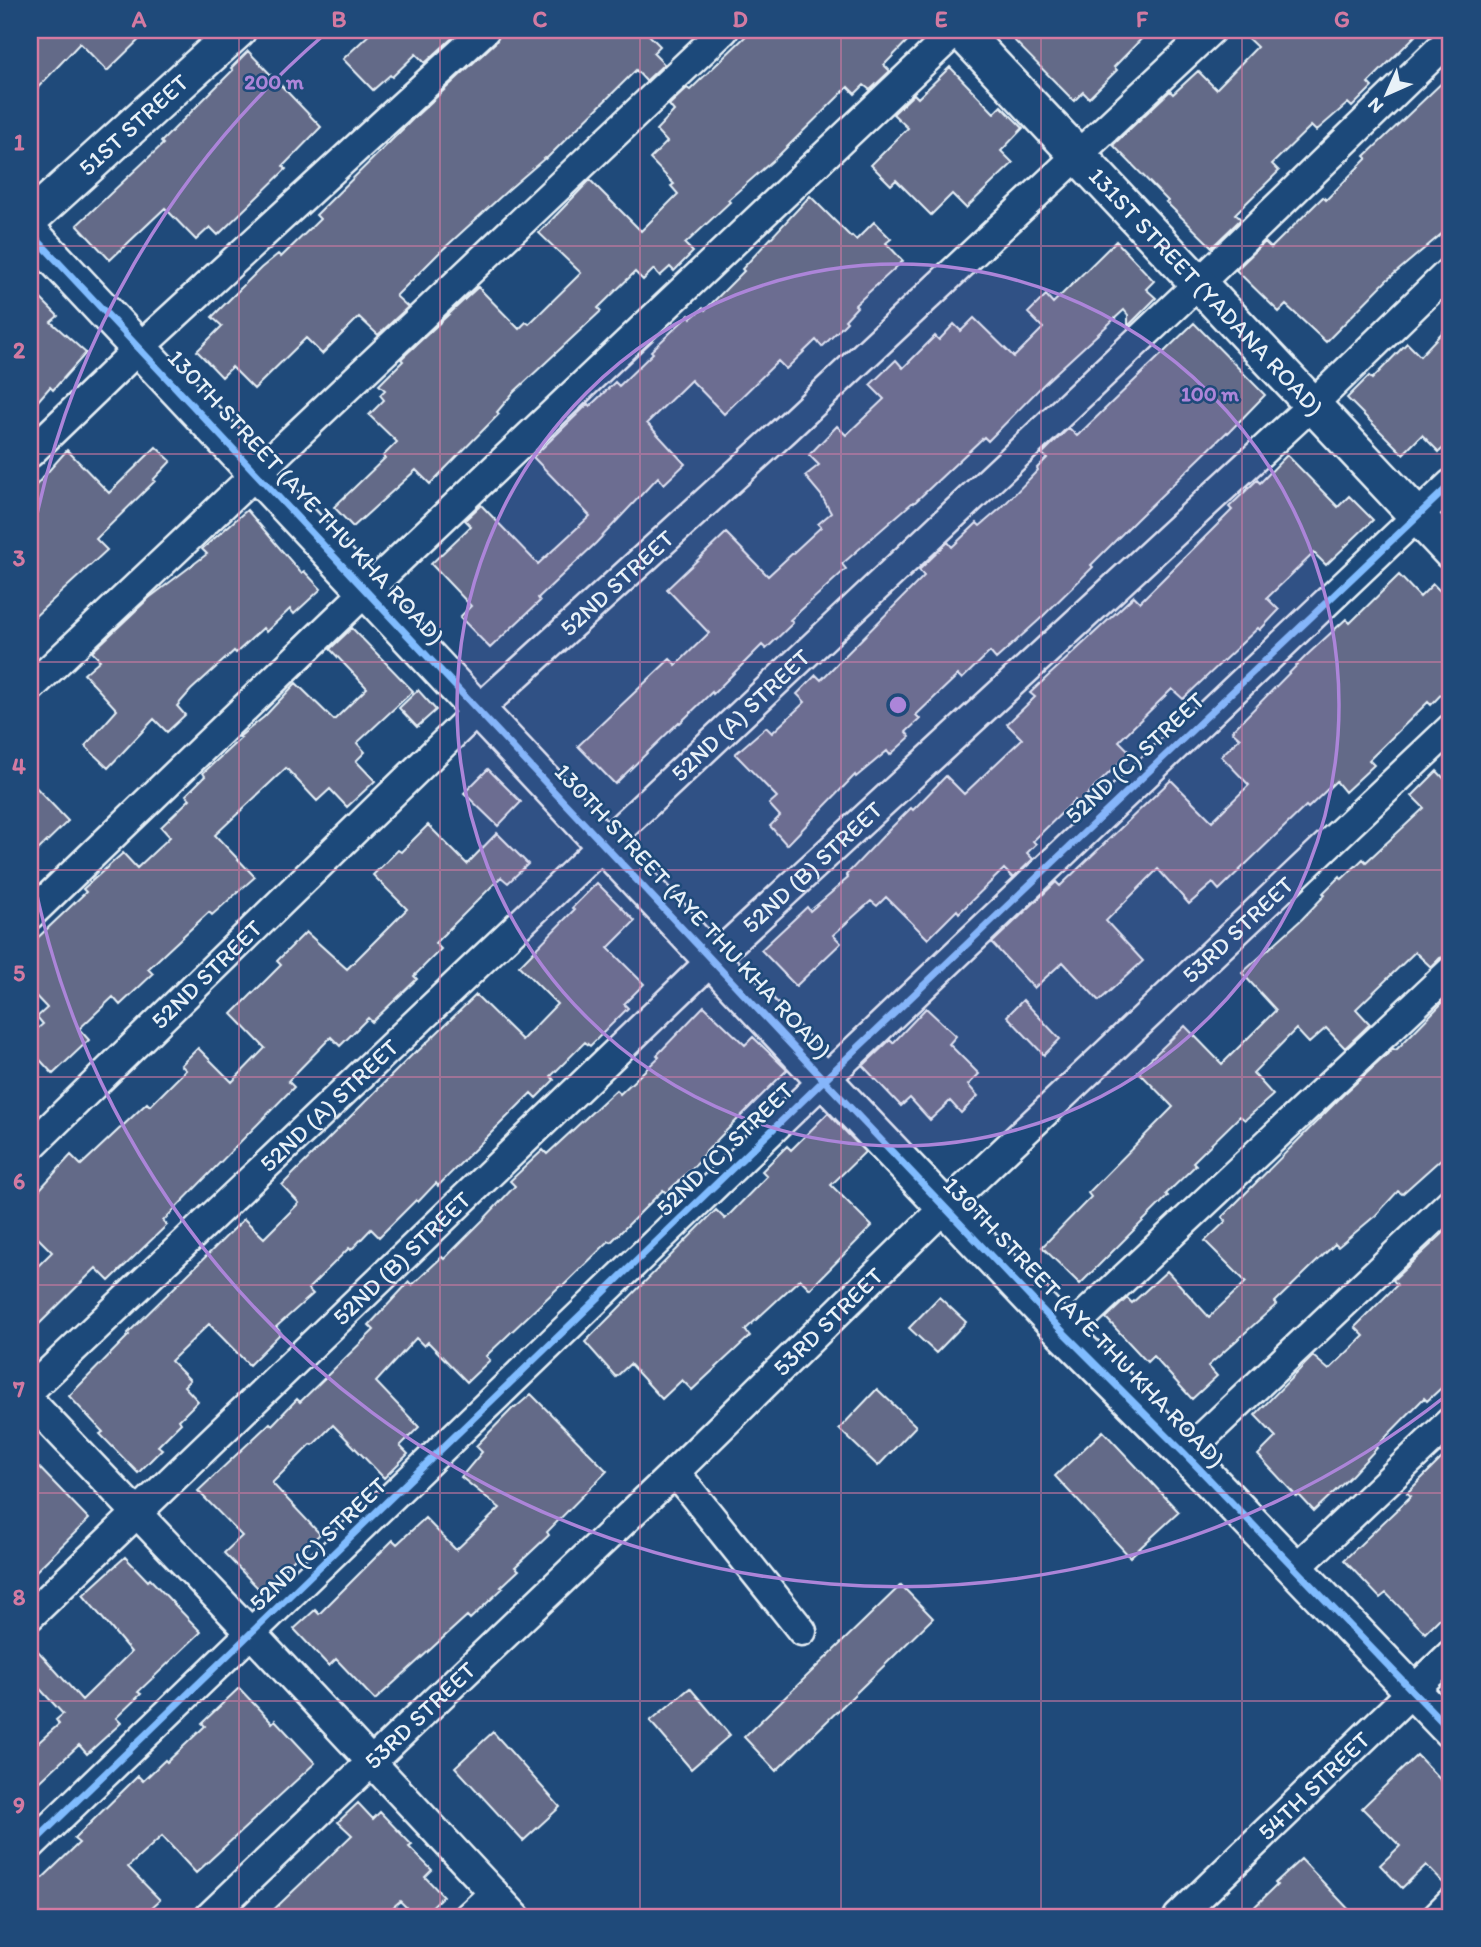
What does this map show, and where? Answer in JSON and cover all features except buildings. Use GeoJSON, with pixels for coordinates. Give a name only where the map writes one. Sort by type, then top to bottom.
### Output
{"type":"FeatureCollection","features":[{"type":"Feature","properties":{"kind":"street","name":"51ST STREET"},"geometry":{"type":"LineString","coordinates":[[31,219],[237,30]]}},
{"type":"Feature","properties":{"kind":"street"},"geometry":{"type":"LineString","coordinates":[[30,453],[139,348],[485,30]]}},
{"type":"Feature","properties":{"kind":"street"},"geometry":{"type":"LineString","coordinates":[[30,688],[724,30]]}},
{"type":"Feature","properties":{"kind":"street"},"geometry":{"type":"LineString","coordinates":[[30,915],[366,591],[958,30]]}},
{"type":"Feature","properties":{"kind":"street","name":"131ST STREET (YADANA ROAD)"},"geometry":{"type":"LineString","coordinates":[[958,30],[1451,552]]}},
{"type":"Feature","properties":{"kind":"street","name":"52ND STREET"},"geometry":{"type":"LineString","coordinates":[[30,1147],[479,709],[786,429],[1211,30]]}},
{"type":"Feature","properties":{"kind":"street","name":"52ND (A) STREET"},"geometry":{"type":"LineString","coordinates":[[30,1390],[1198,284],[1451,38]]}},
{"type":"Feature","properties":{"kind":"street","name":"130TH STREET (AYE THU KHA ROAD)"},"geometry":{"type":"LineString","coordinates":[[31,219],[139,348],[824,1080],[946,1206],[1065,1335],[1185,1454],[1451,1731]]}},
{"type":"Feature","properties":{"kind":"street","name":"52ND (B) STREET"},"geometry":{"type":"LineString","coordinates":[[30,1616],[712,960],[1312,405],[1451,270]]}},
{"type":"Feature","properties":{"kind":"street","name":"52ND (C) STREET"},"geometry":{"type":"LineString","coordinates":[[30,1846],[824,1080],[1451,484]]}},
{"type":"Feature","properties":{"kind":"street","name":"53RD STREET"},"geometry":{"type":"LineString","coordinates":[[209,1917],[675,1472],[946,1206],[1451,728]]}},
{"type":"Feature","properties":{"kind":"street"},"geometry":{"type":"LineString","coordinates":[[1065,1335],[1451,971]]}},
{"type":"Feature","properties":{"kind":"street"},"geometry":{"type":"LineString","coordinates":[[1185,1454],[1451,1202]]}},
{"type":"Feature","properties":{"kind":"street"},"geometry":{"type":"LineString","coordinates":[[30,1401],[516,1917]]}},
{"type":"Feature","properties":{"kind":"street"},"geometry":{"type":"LineString","coordinates":[[1295,1569],[1451,1421]]}},
{"type":"Feature","properties":{"kind":"street"},"geometry":{"type":"LineString","coordinates":[[675,1472],[802,1631]]}},
{"type":"Feature","properties":{"kind":"street","name":"54TH STREET"},"geometry":{"type":"LineString","coordinates":[[1178,1917],[1451,1654]]}},
{"type":"Feature","properties":{"kind":"street"},"geometry":{"type":"LineString","coordinates":[[468,1917],[494,1893]]}},
{"type":"Feature","properties":{"kind":"street"},"geometry":{"type":"LineString","coordinates":[[1436,1917],[1451,1902]]}},
{"type":"Feature","properties":{"kind":"cycle path"},"geometry":{"type":"LineString","coordinates":[[30,232],[824,1080],[1065,1334],[1185,1454],[1451,1731]]}},
{"type":"Feature","properties":{"kind":"cycle path"},"geometry":{"type":"LineString","coordinates":[[30,1846],[824,1080],[1451,484]]}}]}
